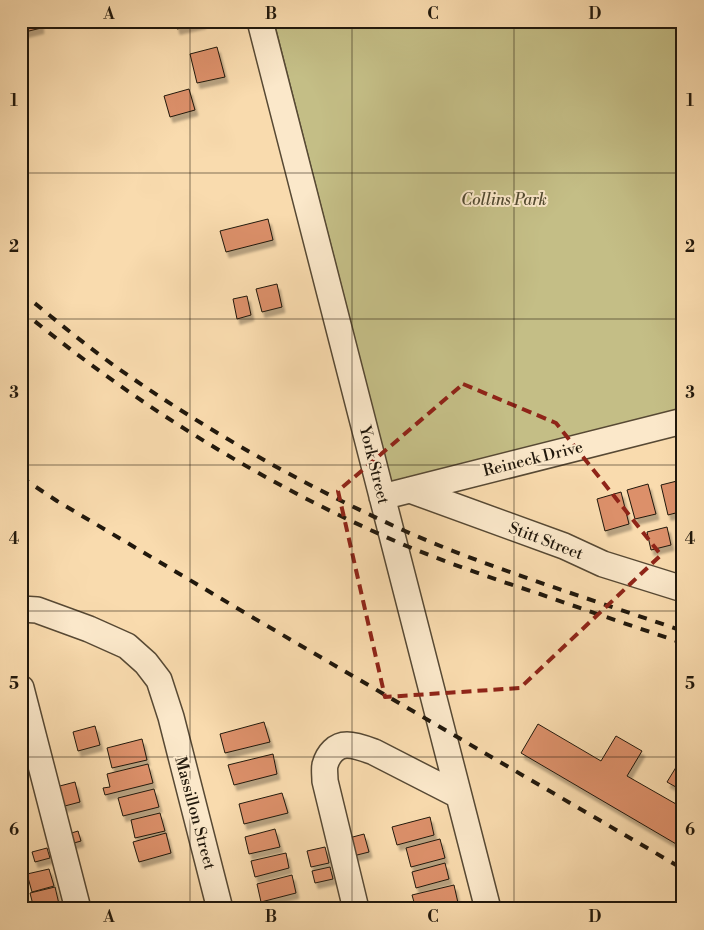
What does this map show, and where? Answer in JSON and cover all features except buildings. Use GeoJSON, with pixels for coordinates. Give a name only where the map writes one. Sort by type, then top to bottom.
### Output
{"type":"FeatureCollection","features":[{"type":"Feature","properties":{"kind":"street","name":"York Street"},"geometry":{"type":"LineString","coordinates":[[260,21],[488,909]]}},
{"type":"Feature","properties":{"kind":"street","name":"Reineck Drive"},"geometry":{"type":"LineString","coordinates":[[382,497],[683,420]]}},
{"type":"Feature","properties":{"kind":"street","name":"Stitt Street"},"geometry":{"type":"LineString","coordinates":[[410,490],[564,546],[603,564],[683,589]]}},
{"type":"Feature","properties":{"kind":"street","name":"Massillon Street"},"geometry":{"type":"LineString","coordinates":[[21,609],[37,610],[89,629],[127,646],[146,663],[159,680],[171,717],[220,909]]}},
{"type":"Feature","properties":{"kind":"street"},"geometry":{"type":"LineString","coordinates":[[21,688],[78,909]]}},
{"type":"Feature","properties":{"kind":"street"},"geometry":{"type":"LineString","coordinates":[[356,909],[325,781],[324,766],[330,754],[338,746],[347,745],[374,752],[458,794]]}},
{"type":"Feature","properties":{"kind":"highlighted area"},"geometry":{"type":"Polygon","coordinates":[[[463,384],[556,423],[661,555],[520,688],[385,697],[338,491],[463,384]]]}},
{"type":"Feature","properties":{"kind":"green space","name":"Collins Park"},"geometry":{"type":"Polygon","coordinates":[[[274,21],[683,21],[683,409],[392,484],[274,21]]]}},
{"type":"Feature","properties":{"kind":"railway"},"geometry":{"type":"LineString","coordinates":[[21,292],[119,369],[153,392],[258,457],[331,496],[405,531],[495,567],[683,631]]}},
{"type":"Feature","properties":{"kind":"railway"},"geometry":{"type":"LineString","coordinates":[[21,310],[65,345],[156,410],[203,440],[301,496],[351,521],[436,558],[683,643]]}},
{"type":"Feature","properties":{"kind":"railway"},"geometry":{"type":"LineString","coordinates":[[21,477],[57,501],[257,620],[683,869]]}}]}
